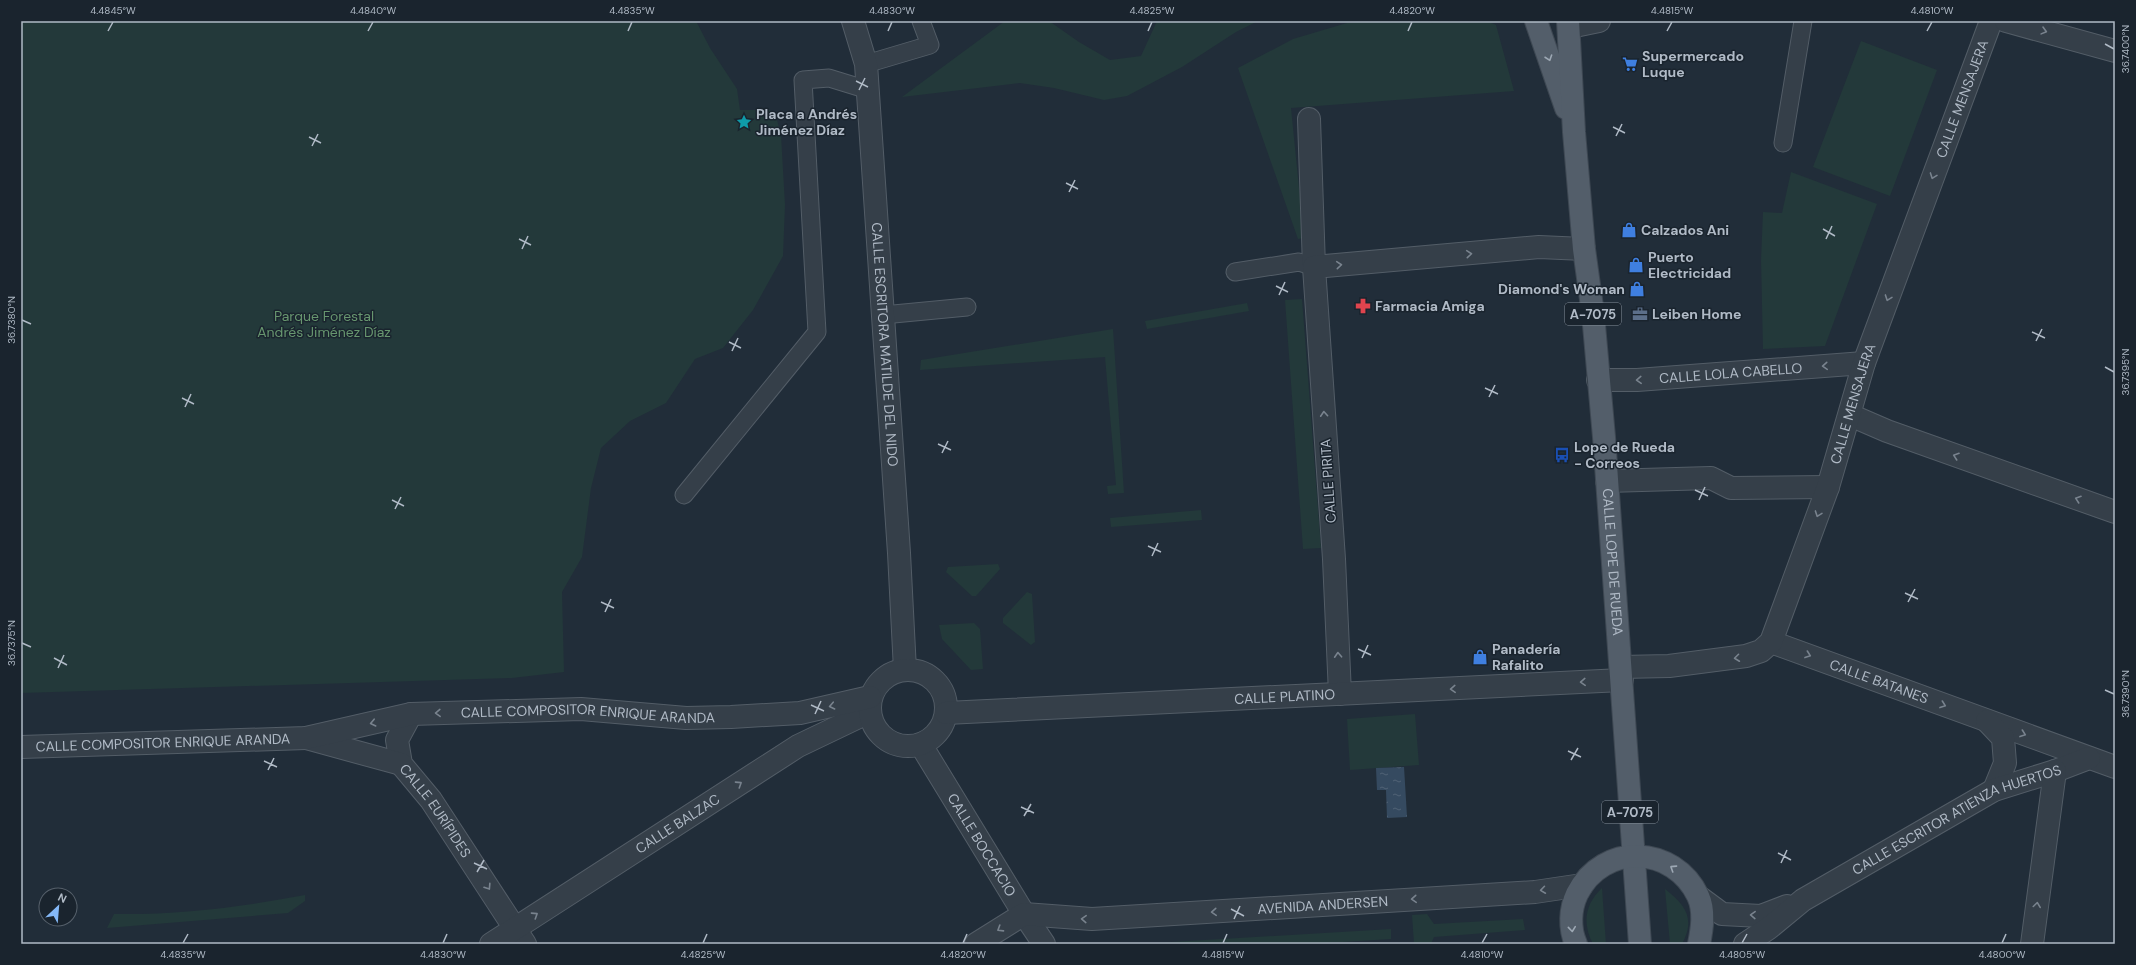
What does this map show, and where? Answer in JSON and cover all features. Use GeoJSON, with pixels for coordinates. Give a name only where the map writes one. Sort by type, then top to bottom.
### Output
{"type":"FeatureCollection","features":[{"type":"Feature","properties":{"kind":"main road","name":"CALLE LOPE DE RUEDA"},"geometry":{"type":"LineString","coordinates":[[1536,21],[1574,132]]}},
{"type":"Feature","properties":{"kind":"main road","name":"CALLE LOPE DE RUEDA"},"geometry":{"type":"LineString","coordinates":[[1569,24],[1574,132],[1584,249],[1593,314],[1607,481],[1613,586],[1622,674],[1640,944]]}},
{"type":"Feature","properties":{"kind":"main road"},"geometry":{"type":"LineString","coordinates":[[1576,944],[1573,937],[1571,919],[1574,901],[1582,885],[1596,869],[1614,859],[1634,856],[1661,860],[1684,874],[1699,897],[1704,923],[1699,944]]}},
{"type":"Feature","properties":{"kind":"street","name":"CALLE ESCRITORA MATILDE DEL NIDO"},"geometry":{"type":"LineString","coordinates":[[853,21],[866,64],[899,545],[905,670]]}},
{"type":"Feature","properties":{"kind":"street"},"geometry":{"type":"LineString","coordinates":[[1569,24],[1599,21]]}},
{"type":"Feature","properties":{"kind":"street","name":"CALLE MENSAJERA"},"geometry":{"type":"LineString","coordinates":[[1771,642],[1828,487],[1864,363],[1991,21]]}},
{"type":"Feature","properties":{"kind":"street"},"geometry":{"type":"LineString","coordinates":[[2006,21],[2115,51]]}},
{"type":"Feature","properties":{"kind":"street","name":"CALLE PIRITA"},"geometry":{"type":"LineString","coordinates":[[1309,119],[1314,267],[1334,558],[1340,694]]}},
{"type":"Feature","properties":{"kind":"street"},"geometry":{"type":"LineString","coordinates":[[1314,267],[1539,247],[1584,249]]}},
{"type":"Feature","properties":{"kind":"street","name":"CALLE LOLA CABELLO"},"geometry":{"type":"LineString","coordinates":[[1598,380],[1637,380],[1864,363]]}},
{"type":"Feature","properties":{"kind":"street"},"geometry":{"type":"LineString","coordinates":[[1850,415],[1887,431],[2115,512]]}},
{"type":"Feature","properties":{"kind":"street"},"geometry":{"type":"LineString","coordinates":[[1607,481],[1711,478],[1731,488],[1828,487]]}},
{"type":"Feature","properties":{"kind":"street"},"geometry":{"type":"LineString","coordinates":[[1622,674],[1668,666],[1746,656],[1761,651],[1771,642]]}},
{"type":"Feature","properties":{"kind":"street","name":"CALLE BATANES"},"geometry":{"type":"LineString","coordinates":[[1771,642],[2089,758]]}},
{"type":"Feature","properties":{"kind":"street"},"geometry":{"type":"LineString","coordinates":[[905,670],[927,675],[943,691],[946,713],[938,732],[921,745],[898,746],[878,734],[870,705],[884,678],[905,670]]}},
{"type":"Feature","properties":{"kind":"street","name":"CALLE PLATINO"},"geometry":{"type":"LineString","coordinates":[[946,713],[1340,694],[1622,674]]}},
{"type":"Feature","properties":{"kind":"street","name":"CALLE COMPOSITOR ENRIQUE ARANDA"},"geometry":{"type":"LineString","coordinates":[[21,747],[306,738],[411,714],[580,709],[686,718],[800,713],[870,705]]}},
{"type":"Feature","properties":{"kind":"street","name":"CALLE BALZAC"},"geometry":{"type":"LineString","coordinates":[[491,944],[520,936],[798,746],[870,705]]}},
{"type":"Feature","properties":{"kind":"street","name":"CALLE EURÍPIDES"},"geometry":{"type":"LineString","coordinates":[[411,714],[397,740],[401,764],[431,800],[520,936]]}},
{"type":"Feature","properties":{"kind":"street","name":"CALLE BATANES"},"geometry":{"type":"LineString","coordinates":[[1987,721],[2003,738],[2005,762],[1994,790]]}},
{"type":"Feature","properties":{"kind":"street","name":"CALLE COMPOSITOR ENRIQUE ARANDA"},"geometry":{"type":"LineString","coordinates":[[306,738],[401,764]]}},
{"type":"Feature","properties":{"kind":"street","name":"CALLE BOCCACIO"},"geometry":{"type":"LineString","coordinates":[[921,745],[1024,914],[1044,944]]}},
{"type":"Feature","properties":{"kind":"street"},"geometry":{"type":"LineString","coordinates":[[2089,758],[2115,768]]}},
{"type":"Feature","properties":{"kind":"street","name":"CALLE ESCRITOR ATIENZA HUERTOS"},"geometry":{"type":"LineString","coordinates":[[1699,897],[1722,914],[1761,916],[1803,900],[1994,790],[2055,771],[2089,758]]}},
{"type":"Feature","properties":{"kind":"street"},"geometry":{"type":"LineString","coordinates":[[2032,944],[2055,771]]}},
{"type":"Feature","properties":{"kind":"street","name":"AVENIDA ANDERSEN"},"geometry":{"type":"LineString","coordinates":[[1024,914],[1092,919],[1535,892],[1582,885]]}},
{"type":"Feature","properties":{"kind":"street","name":"CALLE ESCRITOR ATIENZA HUERTOS"},"geometry":{"type":"LineString","coordinates":[[1745,944],[1769,928],[1803,900]]}},
{"type":"Feature","properties":{"kind":"street"},"geometry":{"type":"LineString","coordinates":[[976,944],[1024,914]]}},
{"type":"Feature","properties":{"kind":"lane"},"geometry":{"type":"LineString","coordinates":[[866,64],[930,45],[921,21]]}},
{"type":"Feature","properties":{"kind":"lane"},"geometry":{"type":"LineString","coordinates":[[1783,143],[1803,21]]}},
{"type":"Feature","properties":{"kind":"lane"},"geometry":{"type":"LineString","coordinates":[[684,496],[817,332],[803,80],[829,78],[868,90]]}},
{"type":"Feature","properties":{"kind":"lane"},"geometry":{"type":"LineString","coordinates":[[1235,272],[1299,262],[1314,267]]}},
{"type":"Feature","properties":{"kind":"lane"},"geometry":{"type":"LineString","coordinates":[[883,315],[967,307]]}},
{"type":"Feature","properties":{"kind":"green space","name":"Parque Forestal Andrés Jiménez Díaz"},"geometry":{"type":"Polygon","coordinates":[[[21,21],[696,21],[710,48],[737,89],[740,110],[770,110],[777,120],[781,135],[785,205],[783,256],[753,310],[723,348],[695,359],[666,403],[630,421],[601,448],[591,488],[582,557],[562,592],[564,672],[512,678],[21,693],[21,21]]]}},
{"type":"Feature","properties":{"kind":"green space"},"geometry":{"type":"Polygon","coordinates":[[[1005,21],[1049,21],[1079,42],[1110,60],[1141,56],[1157,21],[1258,21],[1236,32],[1182,67],[1127,96],[1104,100],[1054,88],[1020,83],[902,97],[1005,21]]]}},
{"type":"Feature","properties":{"kind":"green space"},"geometry":{"type":"Polygon","coordinates":[[[1369,21],[1487,21],[1496,25],[1514,91],[1291,108],[1304,238],[1298,239],[1238,68],[1293,39],[1347,23],[1369,21]]]}},
{"type":"Feature","properties":{"kind":"green space"},"geometry":{"type":"Polygon","coordinates":[[[1861,41],[1937,70],[1890,196],[1813,167],[1861,41]]]}},
{"type":"Feature","properties":{"kind":"green space"},"geometry":{"type":"Polygon","coordinates":[[[1791,172],[1877,204],[1825,346],[1763,349],[1761,260],[1763,212],[1782,213],[1791,172]]]}},
{"type":"Feature","properties":{"kind":"green space"},"geometry":{"type":"Polygon","coordinates":[[[1302,299],[1321,548],[1303,549],[1285,300],[1302,299]]]}},
{"type":"Feature","properties":{"kind":"green space"},"geometry":{"type":"Polygon","coordinates":[[[1247,303],[1249,311],[1147,329],[1145,321],[1247,303]]]}},
{"type":"Feature","properties":{"kind":"green space"},"geometry":{"type":"Polygon","coordinates":[[[1113,329],[1124,493],[1108,494],[1107,486],[1116,485],[1105,357],[920,370],[921,360],[1113,329]]]}},
{"type":"Feature","properties":{"kind":"green space"},"geometry":{"type":"Polygon","coordinates":[[[1201,510],[1202,520],[1111,527],[1110,518],[1201,510]]]}},
{"type":"Feature","properties":{"kind":"green space"},"geometry":{"type":"Polygon","coordinates":[[[998,564],[1000,569],[976,596],[972,596],[946,572],[948,567],[998,564]]]}},
{"type":"Feature","properties":{"kind":"green space"},"geometry":{"type":"Polygon","coordinates":[[[1027,592],[1032,594],[1035,642],[1031,645],[1003,623],[1003,618],[1027,592]]]}},
{"type":"Feature","properties":{"kind":"green space"},"geometry":{"type":"Polygon","coordinates":[[[974,623],[980,629],[983,669],[971,670],[942,639],[939,625],[974,623]]]}},
{"type":"Feature","properties":{"kind":"green space"},"geometry":{"type":"Polygon","coordinates":[[[1415,714],[1419,765],[1350,770],[1347,719],[1415,714]]]}},
{"type":"Feature","properties":{"kind":"green space"},"geometry":{"type":"Polygon","coordinates":[[[1602,888],[1606,944],[1593,944],[1587,929],[1587,914],[1596,894],[1602,888]]]}},
{"type":"Feature","properties":{"kind":"green space"},"geometry":{"type":"Polygon","coordinates":[[[1665,889],[1683,907],[1688,919],[1688,927],[1682,944],[1670,944],[1665,889]]]}},
{"type":"Feature","properties":{"kind":"green space"},"geometry":{"type":"Polygon","coordinates":[[[305,895],[305,901],[288,913],[107,928],[114,914],[186,912],[258,903],[305,895]]]}},
{"type":"Feature","properties":{"kind":"green space"},"geometry":{"type":"Polygon","coordinates":[[[1427,914],[1434,924],[1523,919],[1525,930],[1434,937],[1431,944],[1414,944],[1412,915],[1427,914]]]}},
{"type":"Feature","properties":{"kind":"green space"},"geometry":{"type":"Polygon","coordinates":[[[1391,929],[1391,939],[1311,944],[1138,944],[1391,929]]]}},
{"type":"Feature","properties":{"kind":"water"},"geometry":{"type":"Polygon","coordinates":[[[1404,767],[1407,817],[1387,818],[1386,790],[1377,790],[1376,768],[1404,767]]]}},
{"type":"Feature","properties":{"kind":"place","name":"Supermercado Luque"},"geometry":{"type":"Point","coordinates":[1630,64]}},
{"type":"Feature","properties":{"kind":"place","name":"Placa a Andrés Jiménez Díaz"},"geometry":{"type":"Point","coordinates":[744,122]}},
{"type":"Feature","properties":{"kind":"place","name":"Calzados Ani"},"geometry":{"type":"Point","coordinates":[1629,230]}},
{"type":"Feature","properties":{"kind":"place","name":"Puerto Electricidad"},"geometry":{"type":"Point","coordinates":[1636,265]}},
{"type":"Feature","properties":{"kind":"place","name":"Diamond's Woman"},"geometry":{"type":"Point","coordinates":[1637,289]}},
{"type":"Feature","properties":{"kind":"place","name":"Farmacia Amiga"},"geometry":{"type":"Point","coordinates":[1363,306]}},
{"type":"Feature","properties":{"kind":"place","name":"Leiben Home"},"geometry":{"type":"Point","coordinates":[1640,314]}},
{"type":"Feature","properties":{"kind":"place","name":"Lope de Rueda - Correos"},"geometry":{"type":"Point","coordinates":[1562,455]}},
{"type":"Feature","properties":{"kind":"place","name":"Panadería Rafalito"},"geometry":{"type":"Point","coordinates":[1480,657]}}]}
